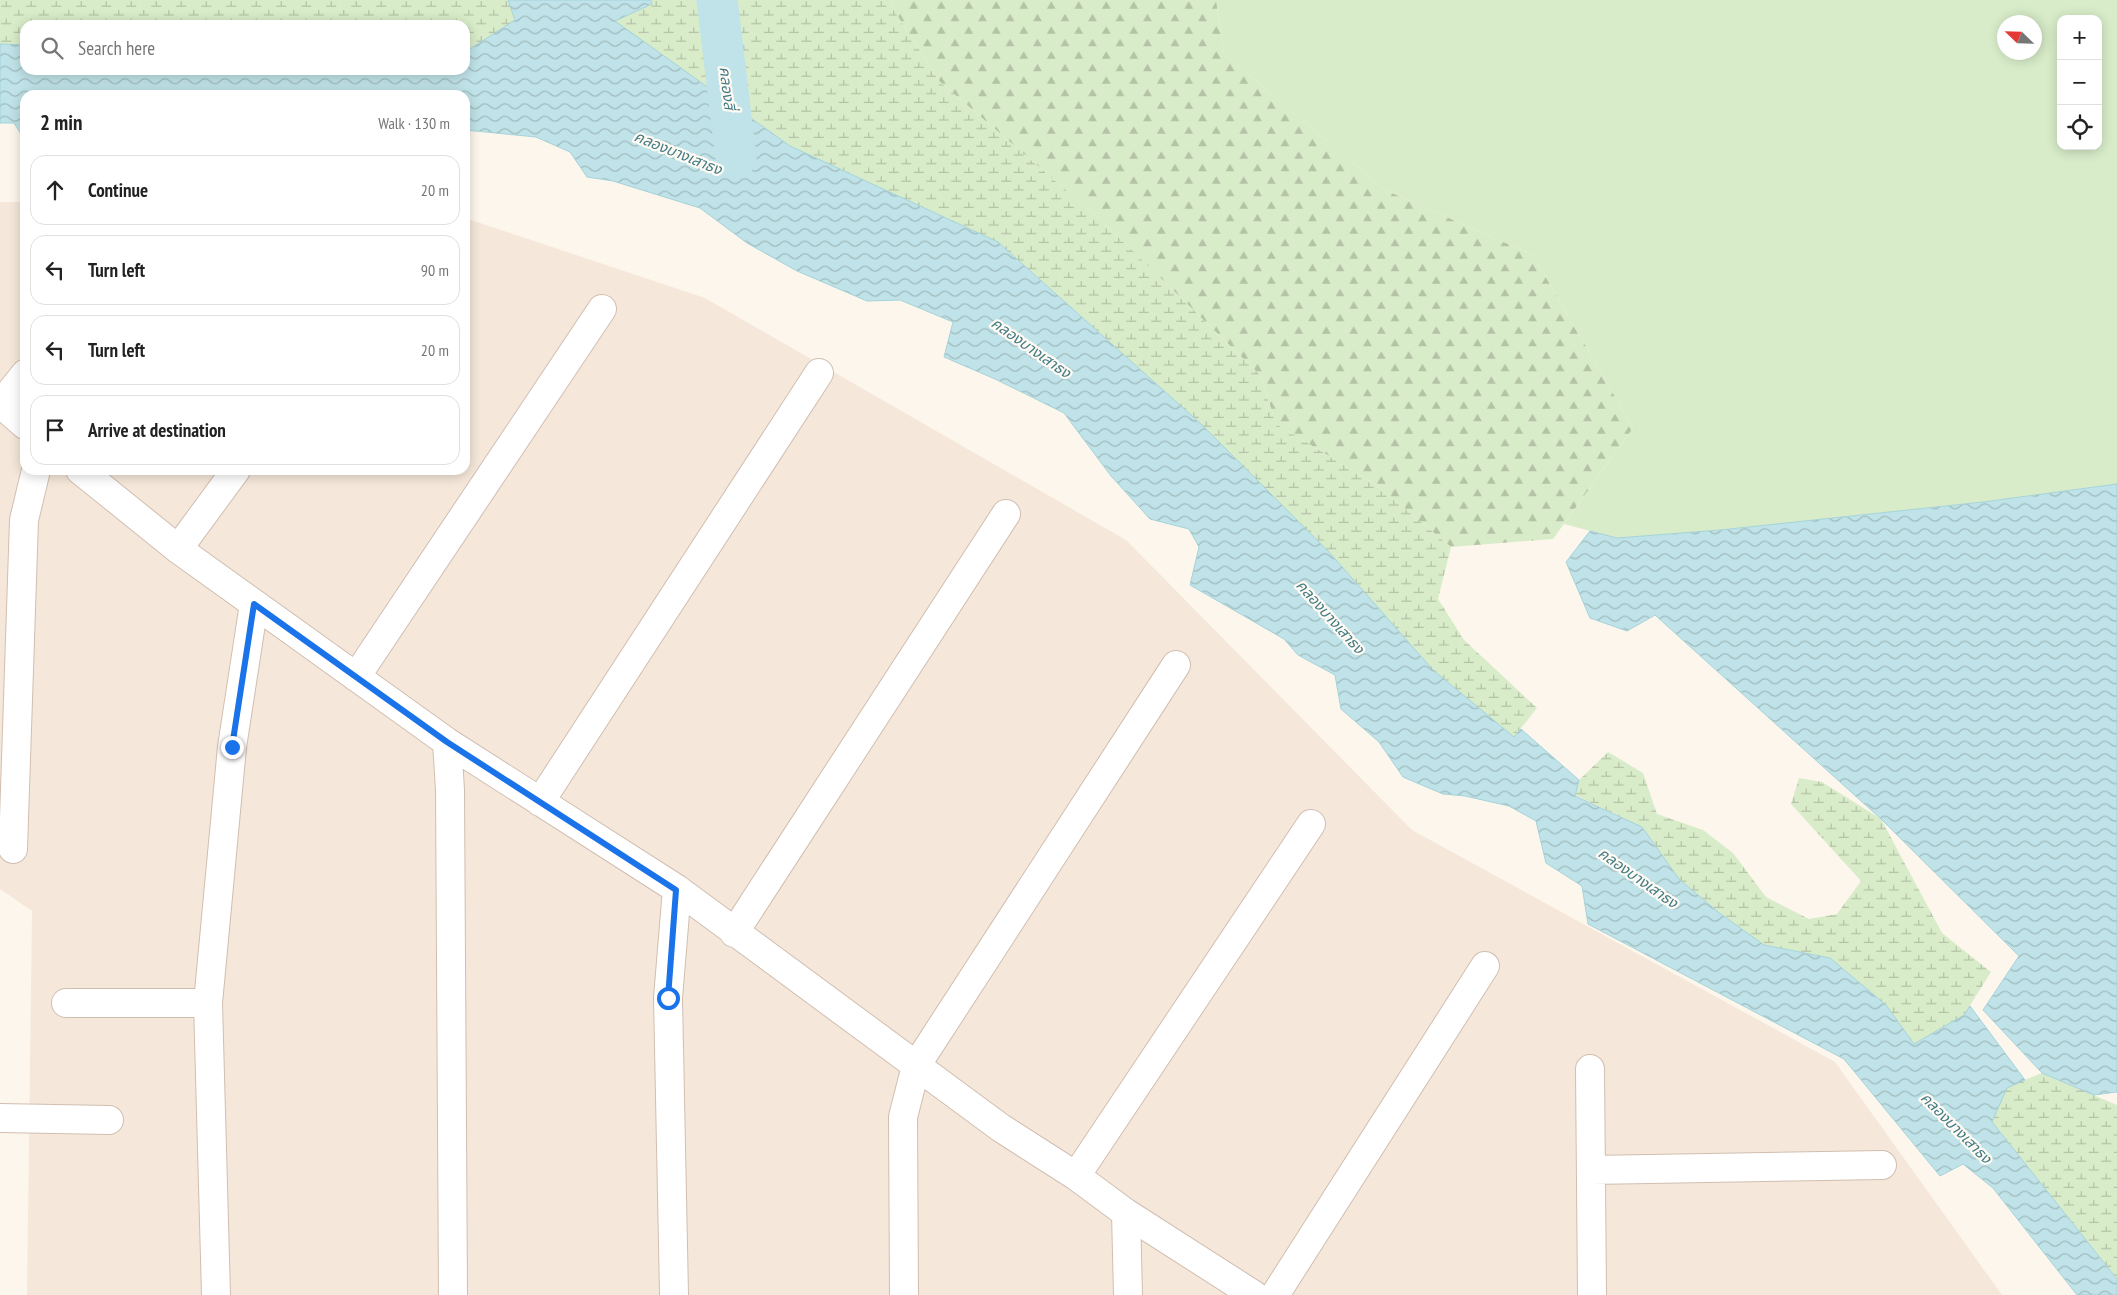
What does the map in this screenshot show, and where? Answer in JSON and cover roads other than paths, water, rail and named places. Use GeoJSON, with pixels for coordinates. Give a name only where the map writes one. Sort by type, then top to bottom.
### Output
{"type":"FeatureCollection","features":[{"type":"Feature","properties":{"kind":"street"},"geometry":{"type":"LineString","coordinates":[[356,677],[602,309]]}},
{"type":"Feature","properties":{"kind":"street"},"geometry":{"type":"LineString","coordinates":[[540,802],[819,373]]}},
{"type":"Feature","properties":{"kind":"street"},"geometry":{"type":"LineString","coordinates":[[20,380],[0,404],[20,421]]}},
{"type":"Feature","properties":{"kind":"street"},"geometry":{"type":"LineString","coordinates":[[13,848],[24,520],[35,475]]}},
{"type":"Feature","properties":{"kind":"street"},"geometry":{"type":"LineString","coordinates":[[86,475],[178,549],[447,742],[676,890],[1002,1128],[1076,1176],[1126,1213],[1254,1295]]}},
{"type":"Feature","properties":{"kind":"street"},"geometry":{"type":"LineString","coordinates":[[178,549],[232,475]]}},
{"type":"Feature","properties":{"kind":"street"},"geometry":{"type":"LineString","coordinates":[[734,933],[1006,514]]}},
{"type":"Feature","properties":{"kind":"street"},"geometry":{"type":"LineString","coordinates":[[216,1295],[208,1003],[232,747],[254,604]]}},
{"type":"Feature","properties":{"kind":"street"},"geometry":{"type":"LineString","coordinates":[[904,1295],[903,1117],[916,1066],[1176,665]]}},
{"type":"Feature","properties":{"kind":"street"},"geometry":{"type":"LineString","coordinates":[[447,742],[450,800],[454,1295]]}},
{"type":"Feature","properties":{"kind":"street"},"geometry":{"type":"LineString","coordinates":[[1076,1176],[1311,824]]}},
{"type":"Feature","properties":{"kind":"street"},"geometry":{"type":"LineString","coordinates":[[674,1295],[668,998],[676,890]]}},
{"type":"Feature","properties":{"kind":"street"},"geometry":{"type":"LineString","coordinates":[[1275,1295],[1485,966]]}},
{"type":"Feature","properties":{"kind":"street"},"geometry":{"type":"LineString","coordinates":[[66,1003],[208,1003]]}},
{"type":"Feature","properties":{"kind":"street"},"geometry":{"type":"LineString","coordinates":[[1590,1069],[1592,1295]]}},
{"type":"Feature","properties":{"kind":"street"},"geometry":{"type":"LineString","coordinates":[[0,1118],[108,1120]]}},
{"type":"Feature","properties":{"kind":"street"},"geometry":{"type":"LineString","coordinates":[[1591,1170],[1882,1165]]}},
{"type":"Feature","properties":{"kind":"street"},"geometry":{"type":"LineString","coordinates":[[1126,1213],[1128,1295]]}},
{"type":"Feature","properties":{"kind":"water","name":"คลองบางเสาธง"},"geometry":{"type":"Polygon","coordinates":[[[508,0],[651,0],[652,4],[615,21],[790,146],[998,242],[1201,424],[1329,552],[1433,670],[1514,737],[1521,729],[1579,780],[1575,796],[1642,827],[1679,879],[1718,912],[1764,945],[1830,958],[1886,1005],[1914,1044],[1964,1015],[1970,1006],[2025,1080],[2007,1088],[1992,1122],[2117,1279],[2117,1295],[2077,1295],[1993,1188],[1963,1164],[1940,1176],[1844,1059],[1588,924],[1582,886],[1546,863],[1536,821],[1509,806],[1465,796],[1443,794],[1403,777],[1379,742],[1341,709],[1335,675],[1298,655],[1284,639],[1190,585],[1199,547],[1189,529],[1150,519],[1111,476],[1064,413],[995,379],[944,357],[953,322],[900,300],[867,301],[797,271],[747,243],[700,208],[613,181],[587,177],[570,152],[536,137],[470,130],[470,90],[20,90],[20,132],[14,123],[0,123],[0,44],[20,45],[20,75],[470,75],[470,49],[515,20],[508,0]]]}},
{"type":"Feature","properties":{"kind":"water"},"geometry":{"type":"Polygon","coordinates":[[[2117,484],[2117,1092],[2094,1095],[2042,1073],[1983,1010],[2019,956],[1881,819],[1655,615],[1627,631],[1590,618],[1566,562],[1590,531],[1617,538],[1720,530],[1983,502],[2117,484]]]}},
{"type":"Feature","properties":{"kind":"waterway","name":"คลองสี่"},"geometry":{"type":"LineString","coordinates":[[717,0],[736,158]]}}]}
